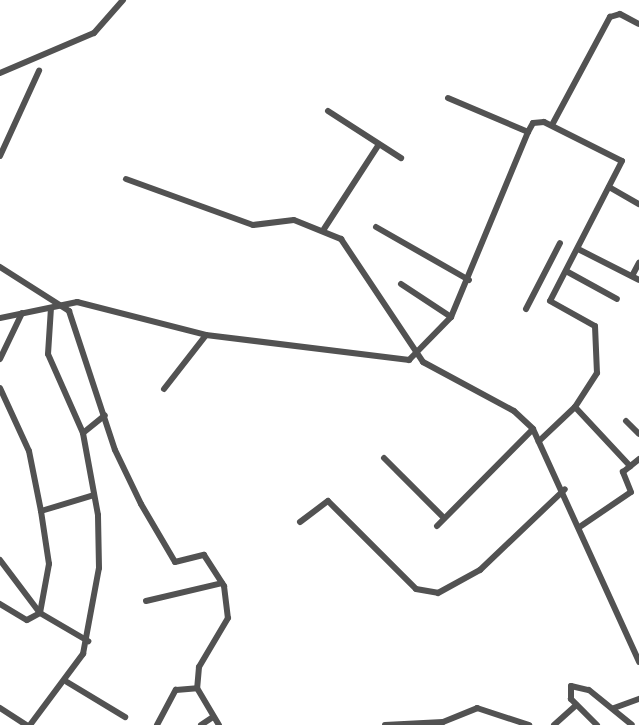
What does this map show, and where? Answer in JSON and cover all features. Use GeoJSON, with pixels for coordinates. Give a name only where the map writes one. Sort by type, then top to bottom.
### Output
{"type":"FeatureCollection","features":[{"type":"Feature","properties":{"kind":"street"},"geometry":{"type":"LineString","coordinates":[[0,73],[94,33],[123,0]]}},
{"type":"Feature","properties":{"kind":"street"},"geometry":{"type":"LineString","coordinates":[[552,125],[610,18],[620,13],[639,24]]}},
{"type":"Feature","properties":{"kind":"street"},"geometry":{"type":"LineString","coordinates":[[0,156],[39,71]]}},
{"type":"Feature","properties":{"kind":"street"},"geometry":{"type":"LineString","coordinates":[[448,98],[528,132]]}},
{"type":"Feature","properties":{"kind":"street"},"geometry":{"type":"LineString","coordinates":[[328,111],[378,146],[401,158]]}},
{"type":"Feature","properties":{"kind":"street"},"geometry":{"type":"LineString","coordinates":[[0,318],[64,305],[108,306],[206,335],[400,362],[417,355],[451,317],[469,280],[528,132],[537,121],[618,154],[621,164],[552,297]]}},
{"type":"Feature","properties":{"kind":"street"},"geometry":{"type":"LineString","coordinates":[[324,229],[378,146]]}},
{"type":"Feature","properties":{"kind":"street"},"geometry":{"type":"LineString","coordinates":[[126,179],[253,226],[284,219],[324,229],[348,248],[417,355],[514,411],[533,429],[565,489],[639,662]]}},
{"type":"Feature","properties":{"kind":"street"},"geometry":{"type":"LineString","coordinates":[[609,187],[639,204]]}},
{"type":"Feature","properties":{"kind":"street"},"geometry":{"type":"LineString","coordinates":[[376,227],[469,280]]}},
{"type":"Feature","properties":{"kind":"street"},"geometry":{"type":"LineString","coordinates":[[526,309],[560,243]]}},
{"type":"Feature","properties":{"kind":"street"},"geometry":{"type":"LineString","coordinates":[[578,249],[636,278],[639,263]]}},
{"type":"Feature","properties":{"kind":"street"},"geometry":{"type":"LineString","coordinates":[[0,267],[64,305],[122,468],[175,562],[204,555],[222,583],[228,618],[199,667],[197,688],[219,725]]}},
{"type":"Feature","properties":{"kind":"street"},"geometry":{"type":"LineString","coordinates":[[566,271],[617,299]]}},
{"type":"Feature","properties":{"kind":"street"},"geometry":{"type":"LineString","coordinates":[[401,284],[451,317]]}},
{"type":"Feature","properties":{"kind":"street"},"geometry":{"type":"LineString","coordinates":[[536,289],[597,328],[591,341],[599,366],[575,407],[539,440]]}},
{"type":"Feature","properties":{"kind":"street"},"geometry":{"type":"LineString","coordinates":[[0,708],[28,725],[67,682],[88,641],[99,568],[94,495],[83,433],[48,354],[51,308]]}},
{"type":"Feature","properties":{"kind":"street"},"geometry":{"type":"LineString","coordinates":[[0,359],[22,313]]}},
{"type":"Feature","properties":{"kind":"street"},"geometry":{"type":"LineString","coordinates":[[163,389],[206,335]]}},
{"type":"Feature","properties":{"kind":"street"},"geometry":{"type":"LineString","coordinates":[[0,388],[29,452],[41,511],[49,564],[40,613]]}},
{"type":"Feature","properties":{"kind":"street"},"geometry":{"type":"LineString","coordinates":[[575,407],[630,466]]}},
{"type":"Feature","properties":{"kind":"street"},"geometry":{"type":"LineString","coordinates":[[83,433],[105,415]]}},
{"type":"Feature","properties":{"kind":"street"},"geometry":{"type":"LineString","coordinates":[[626,421],[639,434]]}},
{"type":"Feature","properties":{"kind":"street"},"geometry":{"type":"LineString","coordinates":[[437,526],[533,429]]}},
{"type":"Feature","properties":{"kind":"street"},"geometry":{"type":"LineString","coordinates":[[384,458],[444,518]]}},
{"type":"Feature","properties":{"kind":"street"},"geometry":{"type":"LineString","coordinates":[[581,526],[631,492],[623,472],[639,459]]}},
{"type":"Feature","properties":{"kind":"street"},"geometry":{"type":"LineString","coordinates":[[300,522],[328,500],[416,589],[438,593],[480,570],[565,489]]}},
{"type":"Feature","properties":{"kind":"street"},"geometry":{"type":"LineString","coordinates":[[41,511],[94,495]]}},
{"type":"Feature","properties":{"kind":"street"},"geometry":{"type":"LineString","coordinates":[[0,560],[40,613],[88,641]]}},
{"type":"Feature","properties":{"kind":"street"},"geometry":{"type":"LineString","coordinates":[[146,600],[222,583]]}},
{"type":"Feature","properties":{"kind":"street"},"geometry":{"type":"LineString","coordinates":[[0,604],[27,620],[40,613]]}},
{"type":"Feature","properties":{"kind":"street"},"geometry":{"type":"LineString","coordinates":[[67,682],[125,717]]}},
{"type":"Feature","properties":{"kind":"street"},"geometry":{"type":"LineString","coordinates":[[597,725],[576,705],[569,694],[574,685],[614,708],[632,725]]}},
{"type":"Feature","properties":{"kind":"street"},"geometry":{"type":"LineString","coordinates":[[157,725],[176,690],[197,688]]}},
{"type":"Feature","properties":{"kind":"street"},"geometry":{"type":"LineString","coordinates":[[614,708],[639,699]]}},
{"type":"Feature","properties":{"kind":"street"},"geometry":{"type":"LineString","coordinates":[[554,725],[576,705]]}},
{"type":"Feature","properties":{"kind":"street"},"geometry":{"type":"LineString","coordinates":[[385,725],[452,718],[477,708],[524,724]]}},
{"type":"Feature","properties":{"kind":"street"},"geometry":{"type":"LineString","coordinates":[[201,725],[213,717]]}},
{"type":"Feature","properties":{"kind":"street"},"geometry":{"type":"LineString","coordinates":[[452,718],[457,725]]}}]}
